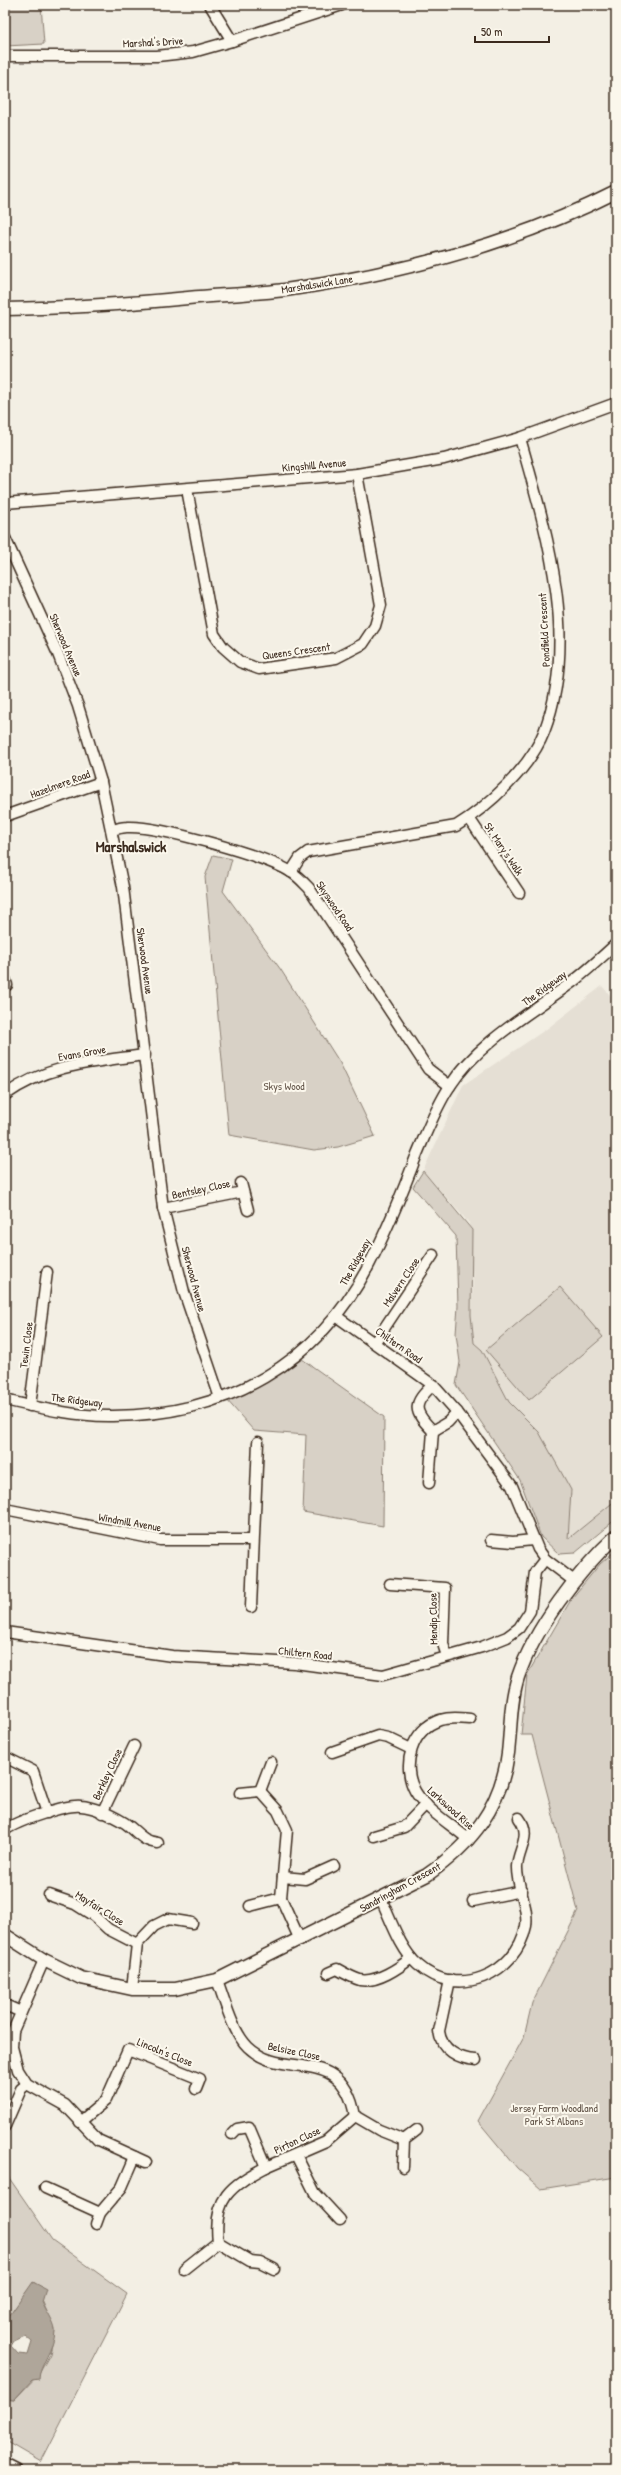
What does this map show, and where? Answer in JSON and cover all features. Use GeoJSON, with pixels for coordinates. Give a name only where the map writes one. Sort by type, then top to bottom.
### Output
{"type":"FeatureCollection","features":[{"type":"Feature","properties":{"kind":"street"},"geometry":{"type":"LineString","coordinates":[[210,5],[232,41]]}},
{"type":"Feature","properties":{"kind":"street","name":"Marshal's Drive"},"geometry":{"type":"LineString","coordinates":[[5,56],[157,56],[193,52],[232,41],[342,5]]}},
{"type":"Feature","properties":{"kind":"street","name":"Marshalswick Lane"},"geometry":{"type":"LineString","coordinates":[[5,309],[103,306],[284,290],[355,278],[457,254],[495,242],[577,211],[616,193]]}},
{"type":"Feature","properties":{"kind":"street","name":"Kingshill Avenue"},"geometry":{"type":"LineString","coordinates":[[5,503],[357,474],[444,459],[520,438],[616,403]]}},
{"type":"Feature","properties":{"kind":"street","name":"Pondfield Crescent"},"geometry":{"type":"LineString","coordinates":[[291,872],[300,858],[308,852],[442,830],[456,826],[469,818],[497,795],[526,762],[543,733],[551,709],[559,668],[558,623],[553,573],[539,505],[520,438]]}},
{"type":"Feature","properties":{"kind":"street","name":"Queens Crescent"},"geometry":{"type":"LineString","coordinates":[[188,489],[214,634],[223,648],[240,662],[259,669],[336,658],[363,644],[375,626],[381,605],[357,474]]}},
{"type":"Feature","properties":{"kind":"street","name":"Sherwood Avenue"},"geometry":{"type":"LineString","coordinates":[[5,538],[78,706],[101,782],[123,887],[163,1208],[184,1292],[220,1398]]}},
{"type":"Feature","properties":{"kind":"street","name":"Hazelmere Road"},"geometry":{"type":"LineString","coordinates":[[5,816],[101,782]]}},
{"type":"Feature","properties":{"kind":"street","name":"St. Mary's Walk"},"geometry":{"type":"LineString","coordinates":[[469,818],[519,892]]}},
{"type":"Feature","properties":{"kind":"street","name":"Skyswood Road"},"geometry":{"type":"LineString","coordinates":[[112,830],[126,827],[146,828],[210,844],[270,863],[291,872],[310,888],[428,1069],[450,1086]]}},
{"type":"Feature","properties":{"kind":"street","name":"The Ridgeway"},"geometry":{"type":"LineString","coordinates":[[5,1400],[30,1406],[112,1416],[153,1413],[200,1405],[220,1398],[256,1383],[294,1359],[336,1316],[370,1265],[394,1212],[425,1134],[450,1086],[463,1068],[486,1046],[576,979],[616,944]]}},
{"type":"Feature","properties":{"kind":"street","name":"Evans Grove"},"geometry":{"type":"LineString","coordinates":[[5,1095],[24,1081],[61,1067],[145,1055]]}},
{"type":"Feature","properties":{"kind":"street","name":"Bentsley Close"},"geometry":{"type":"LineString","coordinates":[[163,1208],[242,1188],[248,1210]]}},
{"type":"Feature","properties":{"kind":"street","name":"Malvern Close"},"geometry":{"type":"LineString","coordinates":[[375,1342],[433,1255]]}},
{"type":"Feature","properties":{"kind":"street","name":"Tewin Close"},"geometry":{"type":"LineString","coordinates":[[30,1406],[41,1286],[48,1272]]}},
{"type":"Feature","properties":{"kind":"street","name":"Chiltern Road"},"geometry":{"type":"LineString","coordinates":[[336,1316],[375,1342],[433,1385],[457,1412],[512,1486],[533,1540],[546,1559],[574,1581]]}},
{"type":"Feature","properties":{"kind":"street"},"geometry":{"type":"LineString","coordinates":[[429,1483],[433,1431],[418,1416],[416,1410],[419,1400],[433,1385]]}},
{"type":"Feature","properties":{"kind":"street"},"geometry":{"type":"LineString","coordinates":[[433,1431],[448,1422],[457,1412]]}},
{"type":"Feature","properties":{"kind":"street"},"geometry":{"type":"LineString","coordinates":[[251,1607],[258,1442]]}},
{"type":"Feature","properties":{"kind":"street","name":"Windmill Avenue"},"geometry":{"type":"LineString","coordinates":[[5,1509],[160,1540],[253,1540]]}},
{"type":"Feature","properties":{"kind":"street","name":"Sandringham Crescent"},"geometry":{"type":"LineString","coordinates":[[5,1935],[44,1960],[81,1978],[132,1989],[175,1989],[217,1980],[300,1940],[426,1875],[453,1857],[486,1818],[499,1790],[507,1754],[514,1690],[522,1666],[540,1633],[574,1581],[616,1536]]}},
{"type":"Feature","properties":{"kind":"street"},"geometry":{"type":"LineString","coordinates":[[491,1540],[513,1542],[533,1540]]}},
{"type":"Feature","properties":{"kind":"street","name":"Chiltern Road"},"geometry":{"type":"LineString","coordinates":[[5,1632],[172,1656],[295,1663],[383,1675],[507,1637],[519,1628],[530,1611],[535,1572],[546,1559]]}},
{"type":"Feature","properties":{"kind":"street","name":"Mendip Close"},"geometry":{"type":"LineString","coordinates":[[390,1584],[445,1588],[444,1644],[447,1656]]}},
{"type":"Feature","properties":{"kind":"street","name":"Larkswood Rise"},"geometry":{"type":"LineString","coordinates":[[468,1840],[426,1804],[415,1791],[408,1773],[410,1749],[423,1730],[440,1720],[454,1717],[470,1719]]}},
{"type":"Feature","properties":{"kind":"street"},"geometry":{"type":"LineString","coordinates":[[332,1752],[378,1736],[388,1738],[410,1749]]}},
{"type":"Feature","properties":{"kind":"street","name":"Berkley Close"},"geometry":{"type":"LineString","coordinates":[[102,1813],[134,1746]]}},
{"type":"Feature","properties":{"kind":"street"},"geometry":{"type":"LineString","coordinates":[[5,1757],[32,1771],[47,1813]]}},
{"type":"Feature","properties":{"kind":"street"},"geometry":{"type":"LineString","coordinates":[[260,1791],[271,1762]]}},
{"type":"Feature","properties":{"kind":"street"},"geometry":{"type":"LineString","coordinates":[[240,1793],[260,1791]]}},
{"type":"Feature","properties":{"kind":"street"},"geometry":{"type":"LineString","coordinates":[[260,1791],[278,1811],[287,1830],[281,1898],[300,1940]]}},
{"type":"Feature","properties":{"kind":"street"},"geometry":{"type":"LineString","coordinates":[[374,1836],[404,1827],[426,1804]]}},
{"type":"Feature","properties":{"kind":"street"},"geometry":{"type":"LineString","coordinates":[[5,1830],[12,1824],[47,1813],[80,1806],[102,1813],[124,1823],[146,1841],[158,1843]]}},
{"type":"Feature","properties":{"kind":"street"},"geometry":{"type":"LineString","coordinates":[[381,1899],[411,1958],[426,1971],[450,1980],[471,1981],[483,1978],[498,1971],[509,1962],[517,1950],[526,1924],[522,1890],[517,1868],[519,1854],[526,1838],[526,1830],[519,1818]]}},
{"type":"Feature","properties":{"kind":"street"},"geometry":{"type":"LineString","coordinates":[[283,1877],[305,1879],[334,1866]]}},
{"type":"Feature","properties":{"kind":"street"},"geometry":{"type":"LineString","coordinates":[[473,1901],[522,1890]]}},
{"type":"Feature","properties":{"kind":"street","name":"Mayfair Close"},"geometry":{"type":"LineString","coordinates":[[49,1895],[75,1904],[94,1916],[108,1929],[137,1944]]}},
{"type":"Feature","properties":{"kind":"street"},"geometry":{"type":"LineString","coordinates":[[250,1906],[281,1898]]}},
{"type":"Feature","properties":{"kind":"street"},"geometry":{"type":"LineString","coordinates":[[132,1989],[137,1944],[154,1926],[168,1919],[192,1923]]}},
{"type":"Feature","properties":{"kind":"street"},"geometry":{"type":"LineString","coordinates":[[328,1972],[337,1969],[361,1980],[374,1979],[400,1967],[411,1958]]}},
{"type":"Feature","properties":{"kind":"street"},"geometry":{"type":"LineString","coordinates":[[44,1960],[13,2031],[12,2047],[18,2070],[27,2084],[65,2105],[98,2140],[146,2162]]}},
{"type":"Feature","properties":{"kind":"street","name":"Belsize Close"},"geometry":{"type":"LineString","coordinates":[[217,1980],[237,2031],[248,2047],[263,2058],[274,2062],[318,2067],[328,2072],[338,2080],[347,2094],[353,2105],[355,2116]]}},
{"type":"Feature","properties":{"kind":"street"},"geometry":{"type":"LineString","coordinates":[[450,1980],[440,2037],[443,2044],[458,2056],[476,2060]]}},
{"type":"Feature","properties":{"kind":"street"},"geometry":{"type":"LineString","coordinates":[[5,2005],[21,2012]]}},
{"type":"Feature","properties":{"kind":"street","name":"Lincoln's Close"},"geometry":{"type":"LineString","coordinates":[[80,2122],[106,2100],[128,2050],[200,2079],[196,2089]]}},
{"type":"Feature","properties":{"kind":"street"},"geometry":{"type":"LineString","coordinates":[[5,2126],[21,2089],[27,2084]]}},
{"type":"Feature","properties":{"kind":"street"},"geometry":{"type":"LineString","coordinates":[[355,2116],[379,2130],[404,2140]]}},
{"type":"Feature","properties":{"kind":"street","name":"Pirton Close"},"geometry":{"type":"LineString","coordinates":[[218,2242],[217,2217],[226,2194],[244,2178],[326,2141],[355,2116]]}},
{"type":"Feature","properties":{"kind":"street","name":"Pirton Close"},"geometry":{"type":"LineString","coordinates":[[232,2134],[237,2129],[249,2127],[266,2167]]}},
{"type":"Feature","properties":{"kind":"street"},"geometry":{"type":"LineString","coordinates":[[404,2140],[417,2130]]}},
{"type":"Feature","properties":{"kind":"street"},"geometry":{"type":"LineString","coordinates":[[403,2167],[404,2140]]}},
{"type":"Feature","properties":{"kind":"street"},"geometry":{"type":"LineString","coordinates":[[296,2155],[314,2194],[340,2220]]}},
{"type":"Feature","properties":{"kind":"street"},"geometry":{"type":"LineString","coordinates":[[96,2224],[100,2213],[122,2187],[135,2157]]}},
{"type":"Feature","properties":{"kind":"street"},"geometry":{"type":"LineString","coordinates":[[46,2188],[100,2213]]}},
{"type":"Feature","properties":{"kind":"street"},"geometry":{"type":"LineString","coordinates":[[184,2269],[218,2242],[250,2261],[260,2262],[274,2270]]}},
{"type":"Feature","properties":{"kind":"street"},"geometry":{"type":"LineString","coordinates":[[5,2464],[17,2470]]}},
{"type":"Feature","properties":{"kind":"shaded area"},"geometry":{"type":"Polygon","coordinates":[[[602,986],[616,1002],[616,1500],[568,1539],[546,1448],[539,1432],[509,1402],[482,1350],[474,1343],[471,1315],[473,1284],[469,1223],[423,1171],[463,1085],[548,1028],[602,986]]]}},
{"type":"Feature","properties":{"kind":"shaded area"},"geometry":{"type":"Polygon","coordinates":[[[33,2282],[46,2289],[42,2302],[55,2328],[52,2344],[39,2379],[32,2380],[14,2400],[5,2399],[5,2322],[33,2282]],[[25,2336],[14,2341],[11,2346],[18,2354],[28,2355],[32,2342],[25,2336]]]}},
{"type":"Feature","properties":{"kind":"green space"},"geometry":{"type":"Polygon","coordinates":[[[5,5],[41,5],[44,44],[5,46],[5,5]]]}},
{"type":"Feature","properties":{"kind":"green space","name":"Skys Wood"},"geometry":{"type":"Polygon","coordinates":[[[213,855],[232,859],[223,891],[281,970],[340,1063],[375,1136],[338,1147],[314,1150],[229,1135],[205,877],[213,855]]]}},
{"type":"Feature","properties":{"kind":"green space"},"geometry":{"type":"Polygon","coordinates":[[[423,1171],[472,1230],[471,1315],[474,1343],[482,1350],[509,1402],[539,1432],[571,1490],[568,1539],[616,1500],[616,1519],[575,1553],[559,1554],[541,1537],[520,1480],[456,1385],[460,1362],[456,1334],[458,1306],[456,1236],[413,1187],[423,1171]]]}},
{"type":"Feature","properties":{"kind":"green space"},"geometry":{"type":"Polygon","coordinates":[[[560,1287],[603,1337],[529,1400],[486,1350],[560,1287]]]}},
{"type":"Feature","properties":{"kind":"green space"},"geometry":{"type":"Polygon","coordinates":[[[302,1359],[384,1417],[383,1526],[303,1512],[306,1435],[254,1431],[226,1399],[302,1359]]]}},
{"type":"Feature","properties":{"kind":"green space","name":"Jersey Farm Woodland Park St Albans"},"geometry":{"type":"Polygon","coordinates":[[[616,1550],[616,2177],[541,2189],[517,2168],[478,2121],[524,2037],[532,2003],[578,1911],[532,1735],[521,1735],[527,1675],[572,1598],[600,1564],[616,1550]]]}},
{"type":"Feature","properties":{"kind":"green space"},"geometry":{"type":"Polygon","coordinates":[[[5,2172],[52,2240],[127,2294],[41,2462],[5,2441],[5,2399],[14,2400],[39,2374],[50,2354],[55,2330],[34,2282],[5,2322],[5,2172]]]}},
{"type":"Feature","properties":{"kind":"district","name":"Marshalswick"},"geometry":{"type":"Point","coordinates":[131,846]}}]}
